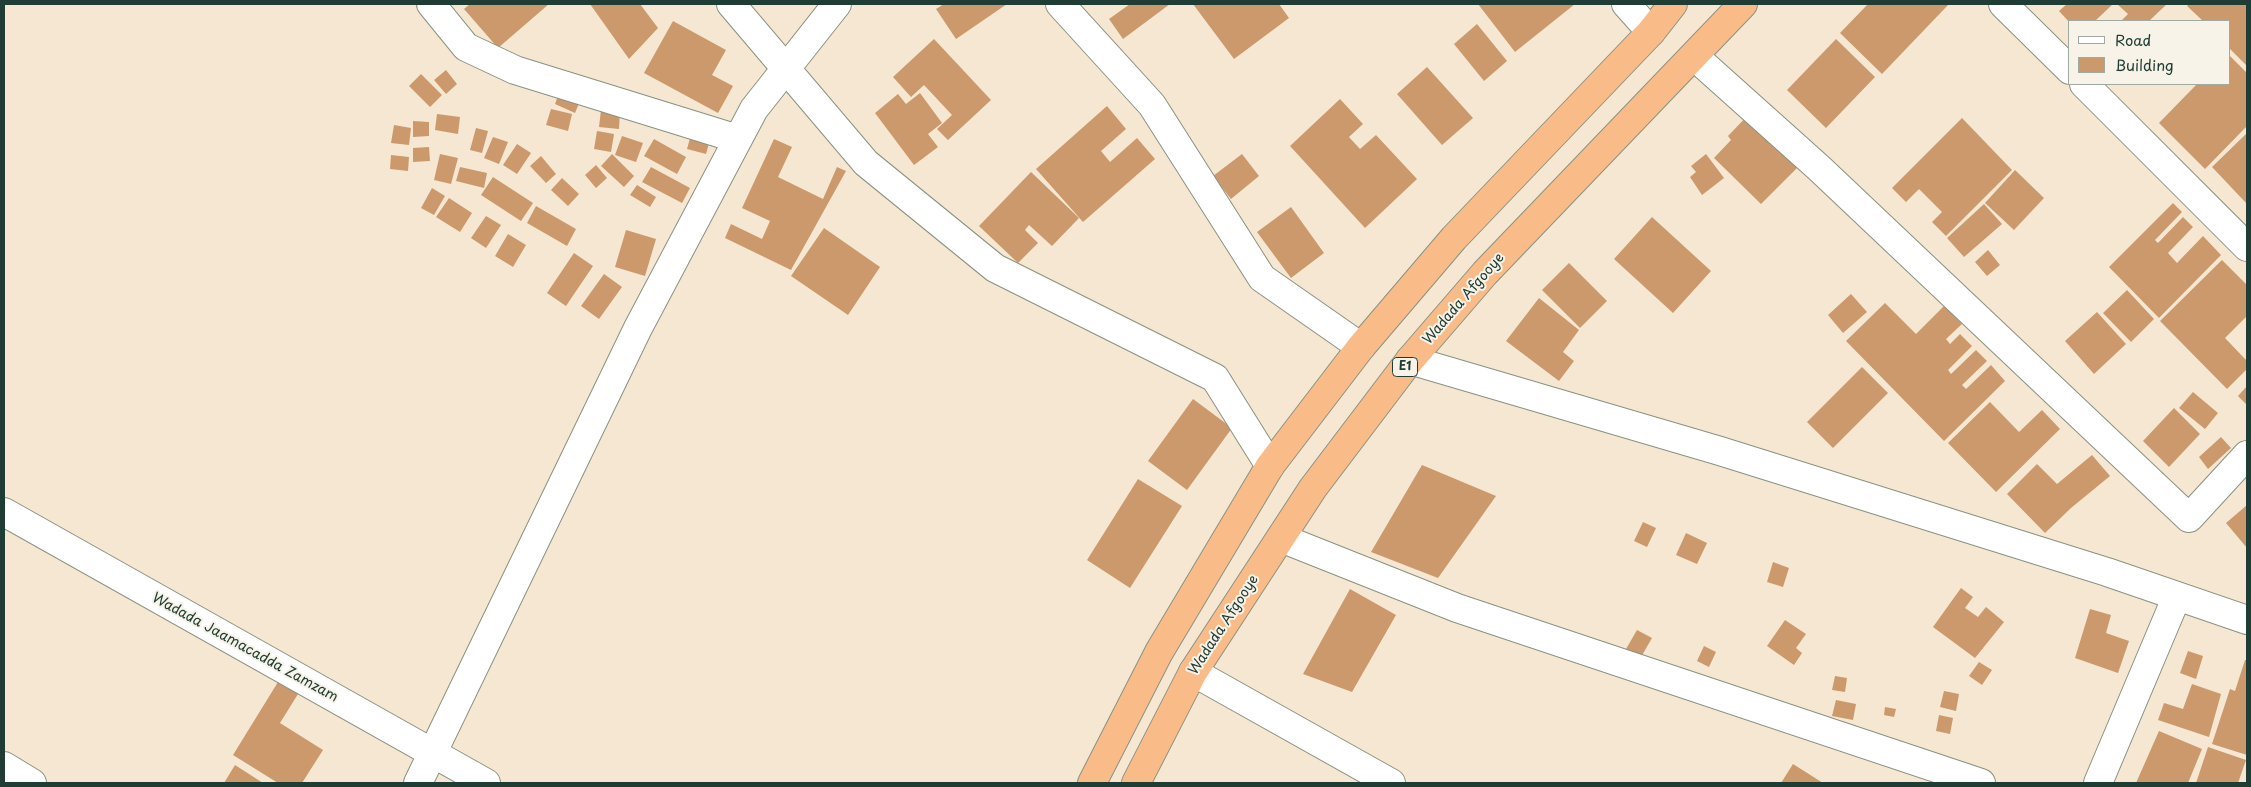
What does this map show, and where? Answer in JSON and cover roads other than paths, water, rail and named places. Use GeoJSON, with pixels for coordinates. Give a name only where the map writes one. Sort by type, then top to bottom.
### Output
{"type":"FeatureCollection","features":[{"type":"Feature","properties":{"kind":"highway"},"geometry":{"type":"LineString","coordinates":[[1092,783],[1159,652],[1270,466],[1362,348],[1454,238],[1651,32],[1673,4]]}},
{"type":"Feature","properties":{"kind":"highway","name":"Wadada Afgooye"},"geometry":{"type":"LineString","coordinates":[[1136,783],[1193,672],[1313,488],[1410,360],[1485,273],[1743,4]]}},
{"type":"Feature","properties":{"kind":"street"},"geometry":{"type":"LineString","coordinates":[[430,4],[466,47],[515,70],[738,139]]}},
{"type":"Feature","properties":{"kind":"street"},"geometry":{"type":"LineString","coordinates":[[731,4],[866,163],[995,268],[1214,378],[1270,466]]}},
{"type":"Feature","properties":{"kind":"street"},"geometry":{"type":"LineString","coordinates":[[418,783],[638,328],[754,109],[837,4]]}},
{"type":"Feature","properties":{"kind":"street"},"geometry":{"type":"LineString","coordinates":[[1060,4],[1152,105],[1262,278],[1362,348]]}},
{"type":"Feature","properties":{"kind":"street"},"geometry":{"type":"LineString","coordinates":[[1626,4],[1651,32]]}},
{"type":"Feature","properties":{"kind":"street"},"geometry":{"type":"LineString","coordinates":[[2003,4],[2068,68]]}},
{"type":"Feature","properties":{"kind":"street"},"geometry":{"type":"LineString","coordinates":[[1694,56],[1819,168],[2190,518],[2247,455]]}},
{"type":"Feature","properties":{"kind":"street"},"geometry":{"type":"LineString","coordinates":[[2085,85],[2247,247]]}},
{"type":"Feature","properties":{"kind":"street"},"geometry":{"type":"LineString","coordinates":[[1410,360],[1730,454],[2107,572],[2247,620]]}},
{"type":"Feature","properties":{"kind":"street","name":"Wadada Jaamacadda Zamzam"},"geometry":{"type":"LineString","coordinates":[[4,512],[486,783]]}},
{"type":"Feature","properties":{"kind":"street"},"geometry":{"type":"LineString","coordinates":[[1281,538],[1457,608],[1981,783]]}},
{"type":"Feature","properties":{"kind":"street"},"geometry":{"type":"LineString","coordinates":[[2098,783],[2177,596]]}},
{"type":"Feature","properties":{"kind":"street"},"geometry":{"type":"LineString","coordinates":[[1193,672],[1391,783]]}},
{"type":"Feature","properties":{"kind":"street"},"geometry":{"type":"LineString","coordinates":[[4,766],[32,783]]}}]}
